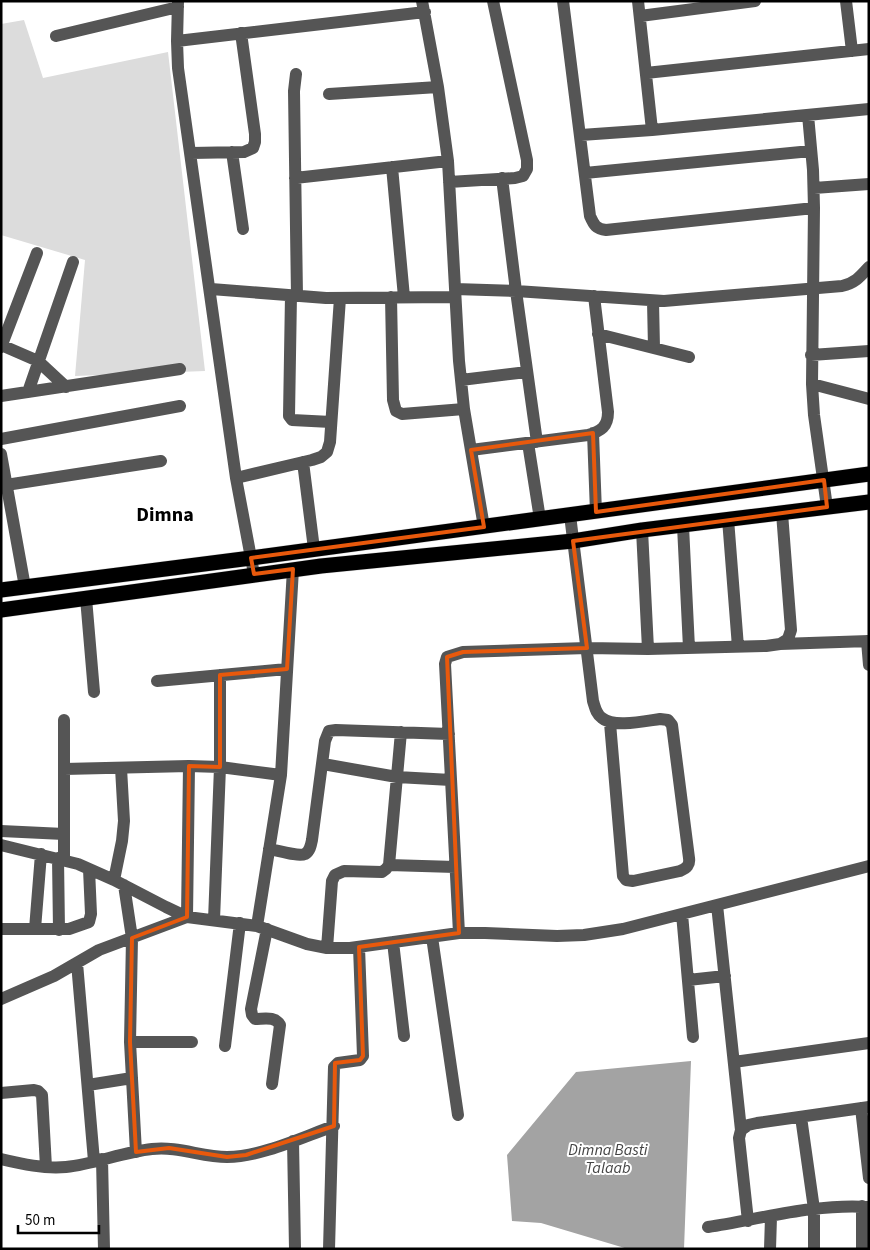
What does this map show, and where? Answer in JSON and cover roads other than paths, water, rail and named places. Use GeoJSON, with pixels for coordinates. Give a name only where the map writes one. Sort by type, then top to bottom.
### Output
{"type":"FeatureCollection","features":[{"type":"Feature","properties":{"kind":"highway"},"geometry":{"type":"LineString","coordinates":[[1,590],[596,512],[869,474]]}},
{"type":"Feature","properties":{"kind":"highway"},"geometry":{"type":"LineString","coordinates":[[1,610],[254,574],[573,541],[642,530],[869,502]]}},
{"type":"Feature","properties":{"kind":"street"},"geometry":{"type":"LineString","coordinates":[[449,182],[523,176],[527,169],[527,160],[494,1]]}},
{"type":"Feature","properties":{"kind":"street"},"geometry":{"type":"LineString","coordinates":[[563,1],[590,216],[599,229],[606,230],[814,208]]}},
{"type":"Feature","properties":{"kind":"street"},"geometry":{"type":"LineString","coordinates":[[638,1],[652,130]]}},
{"type":"Feature","properties":{"kind":"street"},"geometry":{"type":"LineString","coordinates":[[640,16],[725,3],[755,1]]}},
{"type":"Feature","properties":{"kind":"street"},"geometry":{"type":"LineString","coordinates":[[846,1],[852,50]]}},
{"type":"Feature","properties":{"kind":"street"},"geometry":{"type":"LineString","coordinates":[[56,36],[178,4],[178,68],[211,289],[236,478],[254,574]]}},
{"type":"Feature","properties":{"kind":"street"},"geometry":{"type":"LineString","coordinates":[[177,40],[241,33],[423,7],[438,88],[448,161],[461,380],[470,450],[484,526]]}},
{"type":"Feature","properties":{"kind":"street"},"geometry":{"type":"LineString","coordinates":[[191,153],[244,152],[253,148],[255,142],[241,33]]}},
{"type":"Feature","properties":{"kind":"street"},"geometry":{"type":"LineString","coordinates":[[646,73],[869,49]]}},
{"type":"Feature","properties":{"kind":"street"},"geometry":{"type":"LineString","coordinates":[[296,74],[294,91],[294,295],[289,416],[292,420],[331,422]]}},
{"type":"Feature","properties":{"kind":"street"},"geometry":{"type":"LineString","coordinates":[[329,94],[438,88]]}},
{"type":"Feature","properties":{"kind":"street"},"geometry":{"type":"LineString","coordinates":[[581,135],[652,130],[869,108]]}},
{"type":"Feature","properties":{"kind":"street"},"geometry":{"type":"LineString","coordinates":[[808,115],[814,188],[812,384],[814,415],[827,507]]}},
{"type":"Feature","properties":{"kind":"street"},"geometry":{"type":"LineString","coordinates":[[585,173],[812,151]]}},
{"type":"Feature","properties":{"kind":"street"},"geometry":{"type":"LineString","coordinates":[[232,152],[243,229]]}},
{"type":"Feature","properties":{"kind":"street"},"geometry":{"type":"LineString","coordinates":[[295,178],[448,161]]}},
{"type":"Feature","properties":{"kind":"street"},"geometry":{"type":"LineString","coordinates":[[392,167],[404,298]]}},
{"type":"Feature","properties":{"kind":"street"},"geometry":{"type":"LineString","coordinates":[[502,178],[527,372],[540,519]]}},
{"type":"Feature","properties":{"kind":"street"},"geometry":{"type":"LineString","coordinates":[[814,188],[869,184]]}},
{"type":"Feature","properties":{"kind":"street"},"geometry":{"type":"LineString","coordinates":[[37,253],[1,346],[38,361],[66,387]]}},
{"type":"Feature","properties":{"kind":"street"},"geometry":{"type":"LineString","coordinates":[[28,392],[72,262]]}},
{"type":"Feature","properties":{"kind":"street"},"geometry":{"type":"LineString","coordinates":[[211,289],[340,298],[404,298],[455,293],[516,291],[654,301],[685,300],[813,287],[842,286],[860,279],[869,267]]}},
{"type":"Feature","properties":{"kind":"street"},"geometry":{"type":"LineString","coordinates":[[470,450],[593,433],[605,426],[608,419],[594,296]]}},
{"type":"Feature","properties":{"kind":"street"},"geometry":{"type":"LineString","coordinates":[[236,478],[321,457],[327,452],[340,298]]}},
{"type":"Feature","properties":{"kind":"street"},"geometry":{"type":"LineString","coordinates":[[391,298],[392,400],[396,411],[402,414],[464,409]]}},
{"type":"Feature","properties":{"kind":"street"},"geometry":{"type":"LineString","coordinates":[[654,301],[654,348]]}},
{"type":"Feature","properties":{"kind":"street"},"geometry":{"type":"LineString","coordinates":[[598,334],[689,357]]}},
{"type":"Feature","properties":{"kind":"street"},"geometry":{"type":"LineString","coordinates":[[811,355],[869,351]]}},
{"type":"Feature","properties":{"kind":"street"},"geometry":{"type":"LineString","coordinates":[[1,396],[180,369]]}},
{"type":"Feature","properties":{"kind":"street"},"geometry":{"type":"LineString","coordinates":[[461,380],[527,372]]}},
{"type":"Feature","properties":{"kind":"street"},"geometry":{"type":"LineString","coordinates":[[812,384],[869,399]]}},
{"type":"Feature","properties":{"kind":"street"},"geometry":{"type":"LineString","coordinates":[[1,439],[180,406]]}},
{"type":"Feature","properties":{"kind":"street"},"geometry":{"type":"LineString","coordinates":[[593,433],[596,512]]}},
{"type":"Feature","properties":{"kind":"street"},"geometry":{"type":"LineString","coordinates":[[1,454],[25,587]]}},
{"type":"Feature","properties":{"kind":"street"},"geometry":{"type":"LineString","coordinates":[[6,485],[161,461]]}},
{"type":"Feature","properties":{"kind":"street"},"geometry":{"type":"LineString","coordinates":[[303,462],[314,549]]}},
{"type":"Feature","properties":{"kind":"street"},"geometry":{"type":"LineString","coordinates":[[780,644],[788,638],[791,630],[782,513]]}},
{"type":"Feature","properties":{"kind":"street"},"geometry":{"type":"LineString","coordinates":[[570,515],[593,701],[596,712],[610,723],[668,720],[672,725],[690,863],[680,871],[633,881],[626,880],[623,876],[610,723]]}},
{"type":"Feature","properties":{"kind":"street"},"geometry":{"type":"LineString","coordinates":[[728,519],[738,647]]}},
{"type":"Feature","properties":{"kind":"street"},"geometry":{"type":"LineString","coordinates":[[683,526],[689,648]]}},
{"type":"Feature","properties":{"kind":"street"},"geometry":{"type":"LineString","coordinates":[[642,530],[648,649]]}},
{"type":"Feature","properties":{"kind":"street"},"geometry":{"type":"LineString","coordinates":[[272,1084],[280,1025],[274,1019],[255,1019],[251,1009],[262,927],[269,849],[280,775],[293,570]]}},
{"type":"Feature","properties":{"kind":"street"},"geometry":{"type":"LineString","coordinates":[[86,598],[94,692]]}},
{"type":"Feature","properties":{"kind":"street"},"geometry":{"type":"LineString","coordinates":[[459,933],[448,734],[445,664],[447,657],[463,652],[587,648],[738,647],[868,641],[869,665]]}},
{"type":"Feature","properties":{"kind":"street"},"geometry":{"type":"LineString","coordinates":[[157,681],[287,669]]}},
{"type":"Feature","properties":{"kind":"street"},"geometry":{"type":"LineString","coordinates":[[214,920],[220,768],[220,676]]}},
{"type":"Feature","properties":{"kind":"street"},"geometry":{"type":"LineString","coordinates":[[59,930],[61,859],[64,834],[64,720]]}},
{"type":"Feature","properties":{"kind":"street"},"geometry":{"type":"LineString","coordinates":[[269,849],[299,855],[305,854],[310,850],[325,741],[329,731],[448,734]]}},
{"type":"Feature","properties":{"kind":"street"},"geometry":{"type":"LineString","coordinates":[[326,948],[332,881],[335,875],[344,871],[382,872],[390,864],[401,732]]}},
{"type":"Feature","properties":{"kind":"street"},"geometry":{"type":"LineString","coordinates":[[323,764],[397,777],[451,780]]}},
{"type":"Feature","properties":{"kind":"street"},"geometry":{"type":"LineString","coordinates":[[64,769],[190,766],[280,775]]}},
{"type":"Feature","properties":{"kind":"street"},"geometry":{"type":"LineString","coordinates":[[188,917],[190,766]]}},
{"type":"Feature","properties":{"kind":"street"},"geometry":{"type":"LineString","coordinates":[[121,768],[124,821],[119,882],[132,938],[130,1042],[136,1152]]}},
{"type":"Feature","properties":{"kind":"street"},"geometry":{"type":"LineString","coordinates":[[1,831],[64,834]]}},
{"type":"Feature","properties":{"kind":"street"},"geometry":{"type":"LineString","coordinates":[[1,845],[61,859],[89,869],[188,917],[262,927],[307,944],[326,948],[359,947],[459,933],[584,935],[623,929],[869,866]]}},
{"type":"Feature","properties":{"kind":"street"},"geometry":{"type":"LineString","coordinates":[[35,930],[41,854]]}},
{"type":"Feature","properties":{"kind":"street"},"geometry":{"type":"LineString","coordinates":[[390,864],[455,867]]}},
{"type":"Feature","properties":{"kind":"street"},"geometry":{"type":"LineString","coordinates":[[1,929],[59,930],[80,926],[89,922],[91,914],[89,869]]}},
{"type":"Feature","properties":{"kind":"street"},"geometry":{"type":"LineString","coordinates":[[717,905],[741,1130],[739,1138],[748,1221]]}},
{"type":"Feature","properties":{"kind":"street"},"geometry":{"type":"LineString","coordinates":[[682,914],[693,1036]]}},
{"type":"Feature","properties":{"kind":"street"},"geometry":{"type":"LineString","coordinates":[[1,1000],[54,976],[99,950],[188,917]]}},
{"type":"Feature","properties":{"kind":"street"},"geometry":{"type":"LineString","coordinates":[[225,1046],[240,923]]}},
{"type":"Feature","properties":{"kind":"street"},"geometry":{"type":"LineString","coordinates":[[432,937],[458,1115]]}},
{"type":"Feature","properties":{"kind":"street"},"geometry":{"type":"LineString","coordinates":[[393,942],[404,1036]]}},
{"type":"Feature","properties":{"kind":"street"},"geometry":{"type":"LineString","coordinates":[[329,1249],[334,1126],[334,1067],[338,1063],[360,1060],[363,1056],[359,947]]}},
{"type":"Feature","properties":{"kind":"street"},"geometry":{"type":"LineString","coordinates":[[77,963],[88,1085],[98,1160],[104,1249]]}},
{"type":"Feature","properties":{"kind":"street"},"geometry":{"type":"LineString","coordinates":[[688,980],[724,976]]}},
{"type":"Feature","properties":{"kind":"street"},"geometry":{"type":"LineString","coordinates":[[130,1042],[192,1042]]}},
{"type":"Feature","properties":{"kind":"street"},"geometry":{"type":"LineString","coordinates":[[734,1062],[869,1043]]}},
{"type":"Feature","properties":{"kind":"street"},"geometry":{"type":"LineString","coordinates":[[88,1085],[132,1078]]}},
{"type":"Feature","properties":{"kind":"street"},"geometry":{"type":"LineString","coordinates":[[1,1093],[34,1090],[42,1095],[46,1167]]}},
{"type":"Feature","properties":{"kind":"street"},"geometry":{"type":"LineString","coordinates":[[741,1130],[748,1125],[757,1123],[865,1108],[869,1178]]}},
{"type":"Feature","properties":{"kind":"street"},"geometry":{"type":"LineString","coordinates":[[802,1117],[814,1209],[814,1249]]}},
{"type":"Feature","properties":{"kind":"street"},"geometry":{"type":"LineString","coordinates":[[1,1159],[46,1167],[66,1167],[136,1152],[169,1148],[227,1157],[267,1150],[334,1126]]}},
{"type":"Feature","properties":{"kind":"street"},"geometry":{"type":"LineString","coordinates":[[293,1141],[295,1249]]}},
{"type":"Feature","properties":{"kind":"street"},"geometry":{"type":"LineString","coordinates":[[708,1227],[814,1209],[866,1206],[862,1249]]}},
{"type":"Feature","properties":{"kind":"street"},"geometry":{"type":"LineString","coordinates":[[770,1249],[771,1217]]}},
{"type":"Feature","properties":{"kind":"water","name":"Dimna Basti Talaab"},"geometry":{"type":"Polygon","coordinates":[[[691,1061],[684,1249],[628,1249],[541,1223],[512,1221],[507,1155],[576,1072],[691,1061]]]}},
{"type":"Feature","properties":{"kind":"district","name":"Dimna"},"geometry":{"type":"Point","coordinates":[165,514]}}]}
